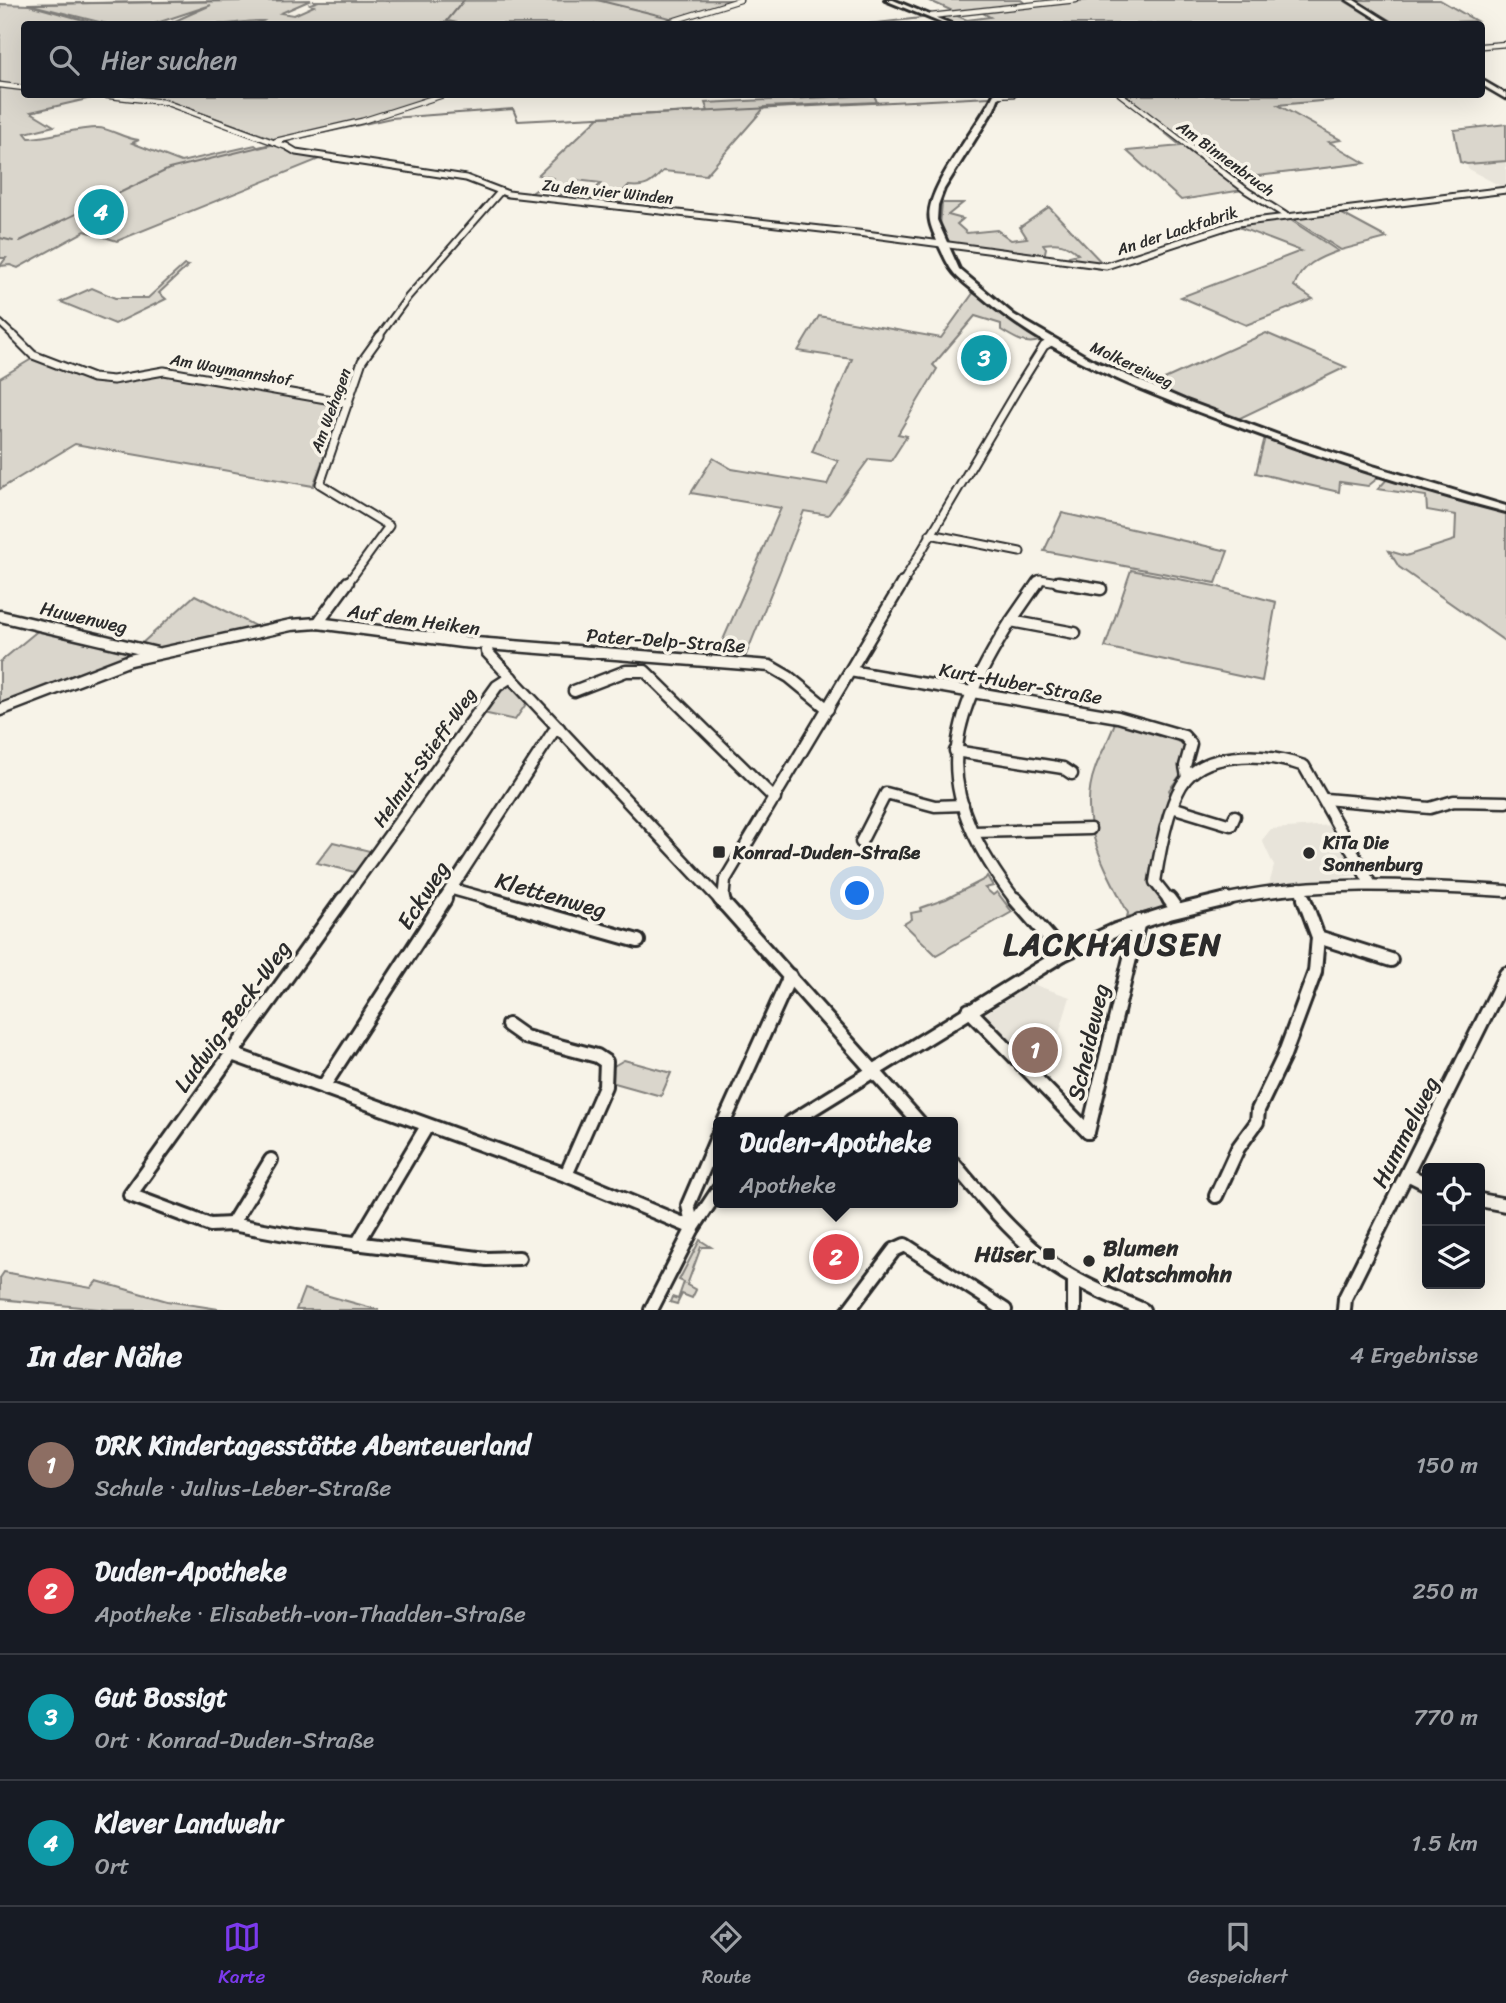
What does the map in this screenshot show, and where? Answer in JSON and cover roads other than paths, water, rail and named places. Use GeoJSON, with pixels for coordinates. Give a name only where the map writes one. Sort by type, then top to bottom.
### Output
{"type":"FeatureCollection","features":[{"type":"Feature","properties":{"kind":"main road"},"geometry":{"type":"LineString","coordinates":[[888,0],[942,21]]}},
{"type":"Feature","properties":{"kind":"main road"},"geometry":{"type":"LineString","coordinates":[[1350,0],[1384,21]]}},
{"type":"Feature","properties":{"kind":"main road"},"geometry":{"type":"LineString","coordinates":[[1485,84],[1506,97]]}},
{"type":"Feature","properties":{"kind":"main road","name":"Molkereiweg"},"geometry":{"type":"LineString","coordinates":[[995,98],[937,195],[932,215],[939,246],[954,268],[984,296],[1051,342],[1106,371],[1197,410],[1506,509]]}},
{"type":"Feature","properties":{"kind":"street"},"geometry":{"type":"LineString","coordinates":[[673,21],[740,0]]}},
{"type":"Feature","properties":{"kind":"street"},"geometry":{"type":"LineString","coordinates":[[931,16],[1076,0]]}},
{"type":"Feature","properties":{"kind":"street"},"geometry":{"type":"LineString","coordinates":[[1485,46],[1506,44]]}},
{"type":"Feature","properties":{"kind":"street"},"geometry":{"type":"LineString","coordinates":[[0,85],[21,88]]}},
{"type":"Feature","properties":{"kind":"street","name":"Zu den vier Winden"},"geometry":{"type":"LineString","coordinates":[[128,98],[164,102],[305,154],[466,178],[500,192],[866,234],[939,246]]}},
{"type":"Feature","properties":{"kind":"street"},"geometry":{"type":"LineString","coordinates":[[278,142],[362,121],[434,98]]}},
{"type":"Feature","properties":{"kind":"street","name":"Am Binnenbruch"},"geometry":{"type":"LineString","coordinates":[[1125,98],[1247,191],[1285,215]]}},
{"type":"Feature","properties":{"kind":"street","name":"An der Lackfabrik"},"geometry":{"type":"LineString","coordinates":[[939,246],[1106,266],[1230,225],[1285,215],[1506,190]]}},
{"type":"Feature","properties":{"kind":"street","name":"Am Wehagen"},"geometry":{"type":"LineString","coordinates":[[318,623],[389,526],[320,484],[362,361],[408,297],[500,192]]}},
{"type":"Feature","properties":{"kind":"street","name":"Am Waymannshof"},"geometry":{"type":"LineString","coordinates":[[0,323],[33,355],[93,378],[113,380],[164,371],[349,403]]}},
{"type":"Feature","properties":{"kind":"street"},"geometry":{"type":"LineString","coordinates":[[915,1117],[723,904],[720,890],[930,534],[1041,351],[1051,342]]}},
{"type":"Feature","properties":{"kind":"street"},"geometry":{"type":"LineString","coordinates":[[930,534],[1020,552]]}},
{"type":"Feature","properties":{"kind":"street"},"geometry":{"type":"LineString","coordinates":[[1063,954],[997,878],[973,832],[963,805],[956,781],[956,751],[960,722],[988,657],[1040,579],[1101,589]]}},
{"type":"Feature","properties":{"kind":"street","name":"Huwenweg"},"geometry":{"type":"LineString","coordinates":[[0,615],[159,653]]}},
{"type":"Feature","properties":{"kind":"street"},"geometry":{"type":"LineString","coordinates":[[1011,621],[1076,633]]}},
{"type":"Feature","properties":{"kind":"street","name":"Auf dem Heiken"},"geometry":{"type":"LineString","coordinates":[[0,710],[130,660],[318,623],[487,644],[487,652],[723,904]]}},
{"type":"Feature","properties":{"kind":"street","name":"Pater-Delp-Straße"},"geometry":{"type":"LineString","coordinates":[[487,644],[770,666],[789,677],[828,709]]}},
{"type":"Feature","properties":{"kind":"street"},"geometry":{"type":"LineString","coordinates":[[575,691],[626,671],[645,671],[775,799]]}},
{"type":"Feature","properties":{"kind":"street","name":"Kurt-Huber-Straße"},"geometry":{"type":"LineString","coordinates":[[850,671],[1118,717],[1184,736],[1191,744],[1185,766],[1187,777]]}},
{"type":"Feature","properties":{"kind":"street","name":"Helmut-Stieff-Weg"},"geometry":{"type":"LineString","coordinates":[[371,863],[496,686],[511,677]]}},
{"type":"Feature","properties":{"kind":"street","name":"Eckweg"},"geometry":{"type":"LineString","coordinates":[[323,1087],[517,785],[553,732],[559,728]]}},
{"type":"Feature","properties":{"kind":"street"},"geometry":{"type":"LineString","coordinates":[[956,751],[1063,768],[1072,774]]}},
{"type":"Feature","properties":{"kind":"street"},"geometry":{"type":"LineString","coordinates":[[1177,910],[1156,882],[1178,791],[1187,777],[1210,764],[1232,758],[1255,757],[1296,762],[1304,766],[1370,883]]}},
{"type":"Feature","properties":{"kind":"street"},"geometry":{"type":"LineString","coordinates":[[861,842],[886,793],[935,806],[963,805]]}},
{"type":"Feature","properties":{"kind":"street"},"geometry":{"type":"LineString","coordinates":[[1325,799],[1430,808],[1454,801],[1506,803]]}},
{"type":"Feature","properties":{"kind":"street"},"geometry":{"type":"LineString","coordinates":[[1175,808],[1231,825],[1235,816]]}},
{"type":"Feature","properties":{"kind":"street"},"geometry":{"type":"LineString","coordinates":[[973,832],[1090,829]]}},
{"type":"Feature","properties":{"kind":"street","name":"Ludwig-Beck-Weg"},"geometry":{"type":"LineString","coordinates":[[232,1224],[210,1225],[130,1195],[371,863]]}},
{"type":"Feature","properties":{"kind":"street"},"geometry":{"type":"LineString","coordinates":[[799,1117],[1063,954],[1104,933],[1139,920],[1263,891],[1300,888],[1370,883],[1506,891]]}},
{"type":"Feature","properties":{"kind":"street"},"geometry":{"type":"LineString","coordinates":[[1216,1196],[1238,1148],[1257,1122],[1258,1110],[1283,1058],[1315,972],[1318,937],[1300,888]]}},
{"type":"Feature","properties":{"kind":"street","name":"Klettenweg"},"geometry":{"type":"LineString","coordinates":[[452,889],[638,942]]}},
{"type":"Feature","properties":{"kind":"street","name":"Scheideweg"},"geometry":{"type":"LineString","coordinates":[[969,1010],[1088,1132],[1139,920]]}},
{"type":"Feature","properties":{"kind":"street"},"geometry":{"type":"LineString","coordinates":[[1318,937],[1391,960]]}},
{"type":"Feature","properties":{"kind":"street","name":"Hummelweg"},"geometry":{"type":"LineString","coordinates":[[1344,1310],[1345,1298],[1506,974]]}},
{"type":"Feature","properties":{"kind":"street"},"geometry":{"type":"LineString","coordinates":[[726,1117],[790,976]]}},
{"type":"Feature","properties":{"kind":"street"},"geometry":{"type":"LineString","coordinates":[[508,1025],[525,1037],[597,1056],[606,1062],[605,1086],[566,1175]]}},
{"type":"Feature","properties":{"kind":"street"},"geometry":{"type":"LineString","coordinates":[[232,1054],[566,1175],[693,1228]]}},
{"type":"Feature","properties":{"kind":"street"},"geometry":{"type":"LineString","coordinates":[[357,1244],[426,1126]]}},
{"type":"Feature","properties":{"kind":"street"},"geometry":{"type":"LineString","coordinates":[[693,1228],[688,1205],[713,1147]]}},
{"type":"Feature","properties":{"kind":"street"},"geometry":{"type":"LineString","coordinates":[[271,1160],[232,1224],[357,1244],[488,1259],[519,1258]]}},
{"type":"Feature","properties":{"kind":"street"},"geometry":{"type":"LineString","coordinates":[[958,1169],[1014,1233],[1074,1279],[1143,1310]]}},
{"type":"Feature","properties":{"kind":"street"},"geometry":{"type":"LineString","coordinates":[[1408,1174],[1422,1181]]}},
{"type":"Feature","properties":{"kind":"street"},"geometry":{"type":"LineString","coordinates":[[651,1310],[693,1228],[713,1198]]}},
{"type":"Feature","properties":{"kind":"street"},"geometry":{"type":"LineString","coordinates":[[1485,1201],[1506,1205]]}},
{"type":"Feature","properties":{"kind":"street"},"geometry":{"type":"LineString","coordinates":[[849,1310],[894,1250],[905,1245],[998,1308]]}},
{"type":"Feature","properties":{"kind":"street"},"geometry":{"type":"LineString","coordinates":[[1074,1279],[1074,1310]]}},
{"type":"Feature","properties":{"kind":"waterway"},"geometry":{"type":"LineString","coordinates":[[28,4],[283,0]]}},
{"type":"Feature","properties":{"kind":"waterway"},"geometry":{"type":"LineString","coordinates":[[447,21],[464,0]]}},
{"type":"Feature","properties":{"kind":"waterway"},"geometry":{"type":"LineString","coordinates":[[597,0],[674,19]]}},
{"type":"Feature","properties":{"kind":"waterway"},"geometry":{"type":"LineString","coordinates":[[895,21],[930,17]]}},
{"type":"Feature","properties":{"kind":"waterway"},"geometry":{"type":"LineString","coordinates":[[282,142],[391,118],[513,109],[518,121],[970,98]]}},
{"type":"Feature","properties":{"kind":"waterway"},"geometry":{"type":"LineString","coordinates":[[20,241],[169,169],[275,143]]}},
{"type":"Feature","properties":{"kind":"waterway"},"geometry":{"type":"LineString","coordinates":[[0,238],[13,241]]}},
{"type":"Feature","properties":{"kind":"place","name":"Klever Landwehr"},"geometry":{"type":"Point","coordinates":[101,212]}},
{"type":"Feature","properties":{"kind":"place","name":"Gut Bossigt"},"geometry":{"type":"Point","coordinates":[984,358]}},
{"type":"Feature","properties":{"kind":"place","name":"Konrad-Duden-Straße"},"geometry":{"type":"Point","coordinates":[719,852]}},
{"type":"Feature","properties":{"kind":"place","name":"KiTa Die Sonnenburg"},"geometry":{"type":"Point","coordinates":[1309,853]}},
{"type":"Feature","properties":{"kind":"place","name":"DRK Kindertagesstätte Abenteuerland"},"geometry":{"type":"Point","coordinates":[1035,1050]}},
{"type":"Feature","properties":{"kind":"place","name":"Hüser"},"geometry":{"type":"Point","coordinates":[1049,1254]}},
{"type":"Feature","properties":{"kind":"place","name":"Duden-Apotheke"},"geometry":{"type":"Point","coordinates":[836,1257]}},
{"type":"Feature","properties":{"kind":"place","name":"Blumen Klatschmohn"},"geometry":{"type":"Point","coordinates":[1089,1261]}},
{"type":"Feature","properties":{"kind":"district","name":"LACKHAUSEN"},"geometry":{"type":"Point","coordinates":[1113,944]}}]}
